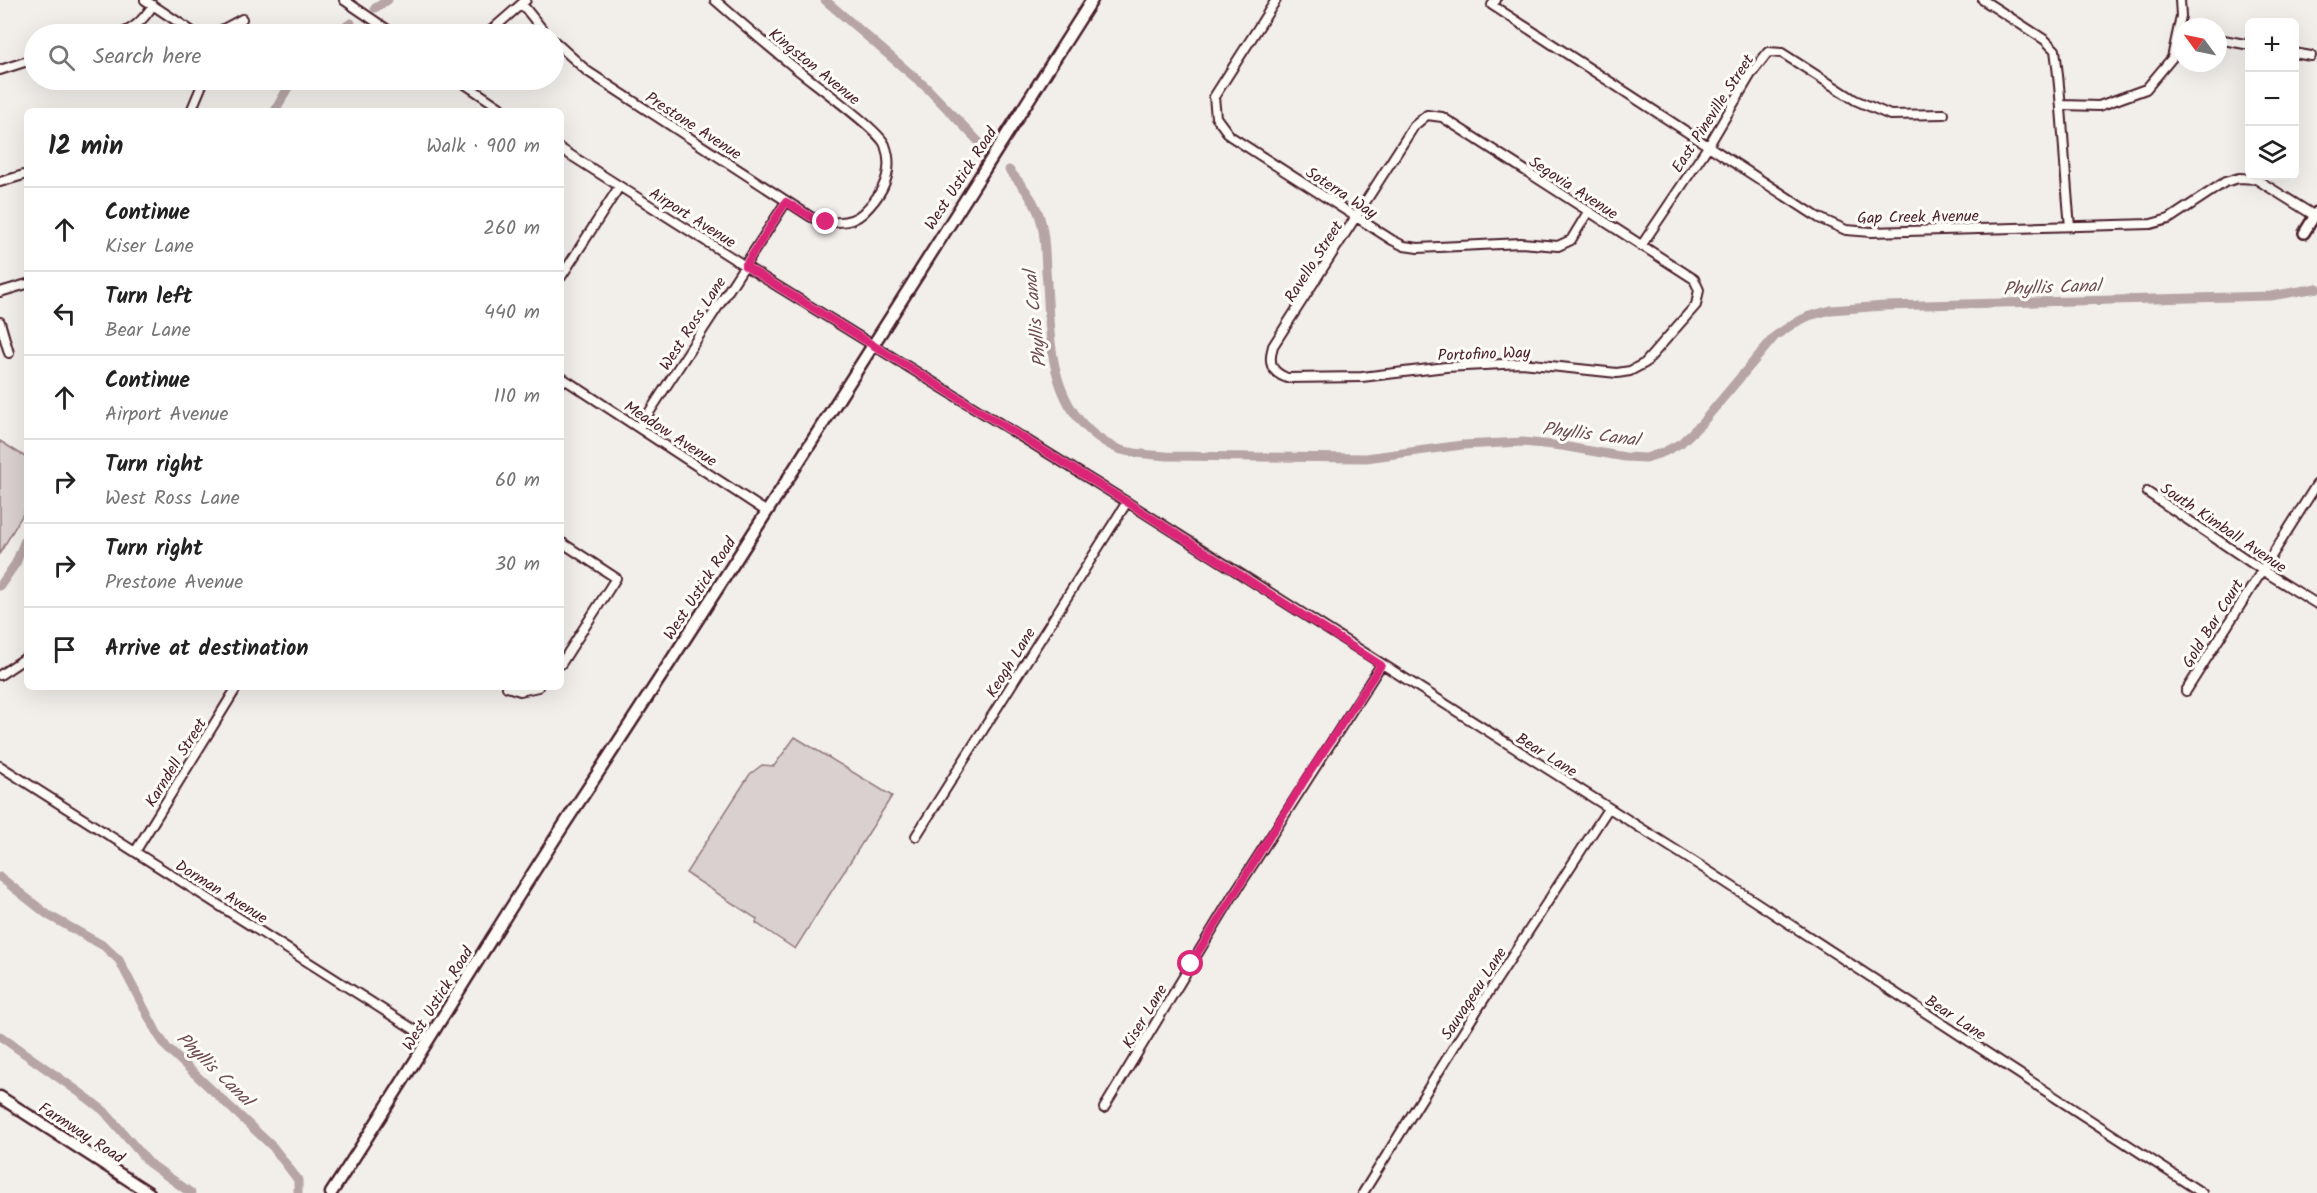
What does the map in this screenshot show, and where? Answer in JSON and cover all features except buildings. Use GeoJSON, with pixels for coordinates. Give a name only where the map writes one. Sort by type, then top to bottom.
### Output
{"type":"FeatureCollection","features":[{"type":"Feature","properties":{"kind":"main road","name":"West Ustick Road"},"geometry":{"type":"LineString","coordinates":[[332,1193],[1092,0]]}},
{"type":"Feature","properties":{"kind":"main road","name":"Farmway Road"},"geometry":{"type":"LineString","coordinates":[[0,1097],[149,1193]]}},
{"type":"Feature","properties":{"kind":"street"},"geometry":{"type":"LineString","coordinates":[[145,0],[181,24]]}},
{"type":"Feature","properties":{"kind":"street"},"geometry":{"type":"LineString","coordinates":[[344,0],[379,24]]}},
{"type":"Feature","properties":{"kind":"street","name":"Kingston Avenue"},"geometry":{"type":"LineString","coordinates":[[715,0],[788,63],[872,129],[884,142],[889,159],[887,180],[872,204],[859,217],[842,222],[826,222]]}},
{"type":"Feature","properties":{"kind":"street","name":"Soterra Way"},"geometry":{"type":"LineString","coordinates":[[1276,0],[1214,97],[1216,117],[1230,136],[1356,219],[1398,243],[1418,248],[1521,243],[1558,246],[1571,240],[1588,212]]}},
{"type":"Feature","properties":{"kind":"street"},"geometry":{"type":"LineString","coordinates":[[1983,0],[2045,40],[2055,50],[2062,105],[2064,164],[2070,226]]}},
{"type":"Feature","properties":{"kind":"street"},"geometry":{"type":"LineString","coordinates":[[2180,0],[2181,18]]}},
{"type":"Feature","properties":{"kind":"street"},"geometry":{"type":"LineString","coordinates":[[499,24],[524,2],[539,24]]}},
{"type":"Feature","properties":{"kind":"street","name":"Gap Creek Avenue"},"geometry":{"type":"LineString","coordinates":[[1494,3],[1819,218],[1846,230],[1871,232],[2151,224],[2169,219],[2225,182],[2239,177],[2256,179],[2316,214]]}},
{"type":"Feature","properties":{"kind":"street"},"geometry":{"type":"LineString","coordinates":[[137,24],[153,5]]}},
{"type":"Feature","properties":{"kind":"street"},"geometry":{"type":"LineString","coordinates":[[233,24],[243,19]]}},
{"type":"Feature","properties":{"kind":"street"},"geometry":{"type":"LineString","coordinates":[[2227,41],[2245,44]]}},
{"type":"Feature","properties":{"kind":"street","name":"Prestone Avenue"},"geometry":{"type":"LineString","coordinates":[[564,50],[587,71],[786,202],[811,217],[826,222]]}},
{"type":"Feature","properties":{"kind":"street","name":"East Pineville Street"},"geometry":{"type":"LineString","coordinates":[[1641,246],[1709,145],[1751,74],[1768,52],[1782,52],[1855,100],[1890,115],[1944,114]]}},
{"type":"Feature","properties":{"kind":"street"},"geometry":{"type":"LineString","coordinates":[[2299,54],[2311,56]]}},
{"type":"Feature","properties":{"kind":"street"},"geometry":{"type":"LineString","coordinates":[[2062,105],[2099,106],[2146,89],[2173,55]]}},
{"type":"Feature","properties":{"kind":"street"},"geometry":{"type":"LineString","coordinates":[[0,69],[24,62]]}},
{"type":"Feature","properties":{"kind":"street"},"geometry":{"type":"LineString","coordinates":[[192,108],[200,90]]}},
{"type":"Feature","properties":{"kind":"street"},"geometry":{"type":"LineString","coordinates":[[473,90],[497,108]]}},
{"type":"Feature","properties":{"kind":"street","name":"Ravello Street"},"geometry":{"type":"LineString","coordinates":[[1271,366],[1270,356],[1273,346],[1414,126],[1427,115]]}},
{"type":"Feature","properties":{"kind":"street","name":"Segovia Avenue"},"geometry":{"type":"LineString","coordinates":[[1427,115],[1442,117],[1694,279],[1699,290]]}},
{"type":"Feature","properties":{"kind":"street","name":"Airport Avenue"},"geometry":{"type":"LineString","coordinates":[[564,151],[873,345]]}},
{"type":"Feature","properties":{"kind":"street"},"geometry":{"type":"LineString","coordinates":[[0,182],[24,175]]}},
{"type":"Feature","properties":{"kind":"street"},"geometry":{"type":"LineString","coordinates":[[564,271],[619,187]]}},
{"type":"Feature","properties":{"kind":"street","name":"West Ross Lane"},"geometry":{"type":"LineString","coordinates":[[639,428],[786,202]]}},
{"type":"Feature","properties":{"kind":"street"},"geometry":{"type":"LineString","coordinates":[[2304,233],[2316,214]]}},
{"type":"Feature","properties":{"kind":"street"},"geometry":{"type":"LineString","coordinates":[[0,292],[24,285]]}},
{"type":"Feature","properties":{"kind":"street","name":"Portofino Way"},"geometry":{"type":"LineString","coordinates":[[1271,366],[1277,374],[1287,378],[1362,377],[1446,367],[1522,363],[1617,373],[1630,371],[1645,363],[1696,305],[1699,290]]}},
{"type":"Feature","properties":{"kind":"street"},"geometry":{"type":"LineString","coordinates":[[0,322],[9,353]]}},
{"type":"Feature","properties":{"kind":"street","name":"Bear Lane"},"geometry":{"type":"LineString","coordinates":[[873,345],[1127,502],[1699,865],[2202,1193]]}},
{"type":"Feature","properties":{"kind":"street","name":"Meadow Avenue"},"geometry":{"type":"LineString","coordinates":[[564,379],[767,512]]}},
{"type":"Feature","properties":{"kind":"street","name":"Gold Bar Court"},"geometry":{"type":"LineString","coordinates":[[2186,691],[2317,484]]}},
{"type":"Feature","properties":{"kind":"street","name":"South Kimball Avenue"},"geometry":{"type":"LineString","coordinates":[[2147,492],[2262,570],[2317,604]]}},
{"type":"Feature","properties":{"kind":"street","name":"Keogh Lane"},"geometry":{"type":"LineString","coordinates":[[916,836],[1127,502]]}},
{"type":"Feature","properties":{"kind":"street"},"geometry":{"type":"LineString","coordinates":[[564,544],[616,578],[564,659]]}},
{"type":"Feature","properties":{"kind":"street"},"geometry":{"type":"LineString","coordinates":[[0,675],[24,659]]}},
{"type":"Feature","properties":{"kind":"street","name":"Kiser Lane"},"geometry":{"type":"LineString","coordinates":[[1104,1108],[1244,877],[1381,665]]}},
{"type":"Feature","properties":{"kind":"street","name":"Karndell Street"},"geometry":{"type":"LineString","coordinates":[[135,852],[235,690]]}},
{"type":"Feature","properties":{"kind":"street","name":"Dorman Avenue"},"geometry":{"type":"LineString","coordinates":[[0,766],[429,1039]]}},
{"type":"Feature","properties":{"kind":"street","name":"Sauvageau Lane"},"geometry":{"type":"LineString","coordinates":[[1363,1193],[1479,1007],[1608,809]]}},
{"type":"Feature","properties":{"kind":"shaded area"},"geometry":{"type":"Polygon","coordinates":[[[0,441],[24,456],[24,512],[0,553],[0,441]]]}},
{"type":"Feature","properties":{"kind":"shaded area"},"geometry":{"type":"Polygon","coordinates":[[[795,737],[892,796],[795,949],[756,923],[757,919],[686,873],[750,774],[762,765],[774,766],[795,737]]]}},
{"type":"Feature","properties":{"kind":"waterway","name":"Phyllis Canal"},"geometry":{"type":"LineString","coordinates":[[375,8],[388,0]]}},
{"type":"Feature","properties":{"kind":"waterway","name":"Phyllis Canal"},"geometry":{"type":"LineString","coordinates":[[825,0],[927,88],[981,144]]}},
{"type":"Feature","properties":{"kind":"waterway","name":"Phyllis Canal"},"geometry":{"type":"LineString","coordinates":[[277,108],[287,90]]}},
{"type":"Feature","properties":{"kind":"waterway","name":"Phyllis Canal"},"geometry":{"type":"LineString","coordinates":[[1009,170],[1029,195],[1042,226],[1050,335],[1058,377],[1065,397],[1075,415],[1101,439],[1121,450],[1149,455],[1366,458],[1462,445],[1523,442],[1646,458],[1681,443],[1702,423],[1775,336],[1809,316],[1831,310],[1884,306],[2271,296],[2317,288]]}},
{"type":"Feature","properties":{"kind":"waterway","name":"Phyllis Canal"},"geometry":{"type":"LineString","coordinates":[[0,586],[16,563],[24,543]]}},
{"type":"Feature","properties":{"kind":"waterway","name":"Phyllis Canal"},"geometry":{"type":"LineString","coordinates":[[0,877],[48,915],[104,946],[119,960],[167,1048],[273,1147],[298,1180],[298,1193]]}},
{"type":"Feature","properties":{"kind":"waterway","name":"Phyllis Canal"},"geometry":{"type":"LineString","coordinates":[[0,1036],[104,1111],[149,1163],[191,1193]]}},
{"type":"Feature","properties":{"kind":"route"},"geometry":{"type":"LineString","coordinates":[[826,222],[811,217],[786,202],[745,266],[1127,502],[1381,665],[1306,778],[1191,964]]}}]}
